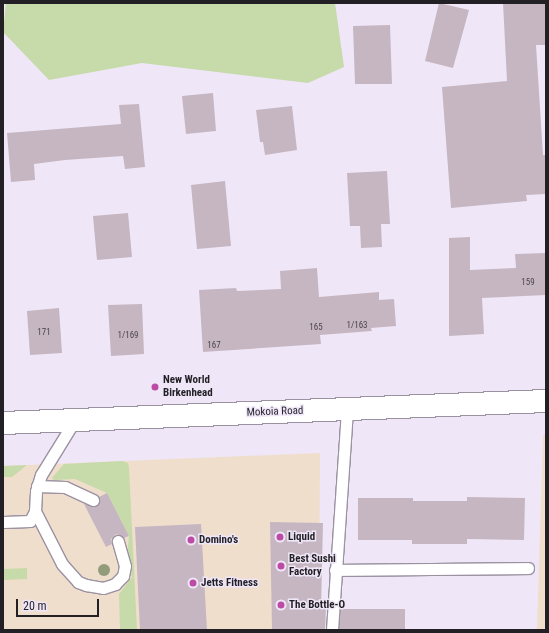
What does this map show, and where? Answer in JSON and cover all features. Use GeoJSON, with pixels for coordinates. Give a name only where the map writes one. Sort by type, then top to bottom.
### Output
{"type":"FeatureCollection","features":[{"type":"Feature","properties":{"kind":"main road","name":"Mokoia Road"},"geometry":{"type":"LineString","coordinates":[[3,423],[546,401]]}},
{"type":"Feature","properties":{"kind":"lane"},"geometry":{"type":"LineString","coordinates":[[332,630],[347,409]]}},
{"type":"Feature","properties":{"kind":"lane"},"geometry":{"type":"LineString","coordinates":[[3,522],[30,521],[35,511],[37,486],[51,457],[75,420]]}},
{"type":"Feature","properties":{"kind":"lane"},"geometry":{"type":"LineString","coordinates":[[37,486],[65,487],[93,500]]}},
{"type":"Feature","properties":{"kind":"lane"},"geometry":{"type":"LineString","coordinates":[[35,511],[62,564],[78,582],[86,585],[103,588],[114,584],[123,576],[124,566],[118,541]]}},
{"type":"Feature","properties":{"kind":"lane"},"geometry":{"type":"LineString","coordinates":[[335,570],[528,568]]}},
{"type":"Feature","properties":{"kind":"shaded area"},"geometry":{"type":"Polygon","coordinates":[[[546,434],[546,630],[537,630],[543,435],[546,434]]]}},
{"type":"Feature","properties":{"kind":"shaded area"},"geometry":{"type":"Polygon","coordinates":[[[320,453],[319,630],[3,630],[3,466],[320,453]]]}},
{"type":"Feature","properties":{"kind":"green space"},"geometry":{"type":"Polygon","coordinates":[[[6,3],[335,3],[344,67],[308,83],[142,63],[49,80],[3,32],[6,3]]]}},
{"type":"Feature","properties":{"kind":"green space"},"geometry":{"type":"Polygon","coordinates":[[[122,461],[128,463],[129,468],[137,630],[120,630],[119,594],[132,577],[127,556],[129,536],[107,493],[75,479],[54,480],[52,478],[64,464],[122,461]]]}},
{"type":"Feature","properties":{"kind":"green space"},"geometry":{"type":"Polygon","coordinates":[[[27,465],[12,477],[3,477],[3,466],[27,465]]]}},
{"type":"Feature","properties":{"kind":"green space"},"geometry":{"type":"Polygon","coordinates":[[[27,568],[27,579],[3,580],[3,569],[27,568]]]}},
{"type":"Feature","properties":{"kind":"building"},"geometry":{"type":"Polygon","coordinates":[[[439,3],[469,10],[453,68],[425,61],[439,3]]]}},
{"type":"Feature","properties":{"kind":"building"},"geometry":{"type":"Polygon","coordinates":[[[503,3],[546,3],[546,45],[536,45],[543,155],[546,155],[546,194],[526,195],[527,201],[451,208],[442,87],[507,81],[503,3]]]}},
{"type":"Feature","properties":{"kind":"building"},"geometry":{"type":"Polygon","coordinates":[[[390,25],[392,84],[355,84],[353,26],[390,25]]]}},
{"type":"Feature","properties":{"kind":"building"},"geometry":{"type":"Polygon","coordinates":[[[213,93],[216,131],[186,134],[182,96],[213,93]]]}},
{"type":"Feature","properties":{"kind":"building"},"geometry":{"type":"Polygon","coordinates":[[[139,104],[145,167],[125,169],[123,156],[65,160],[34,164],[35,180],[11,182],[7,133],[121,124],[119,105],[139,104]]]}},
{"type":"Feature","properties":{"kind":"building"},"geometry":{"type":"Polygon","coordinates":[[[292,106],[297,150],[265,155],[263,142],[260,142],[256,110],[292,106]]]}},
{"type":"Feature","properties":{"kind":"building"},"geometry":{"type":"Polygon","coordinates":[[[387,171],[390,224],[381,224],[382,247],[361,248],[360,226],[350,226],[347,173],[387,171]]]}},
{"type":"Feature","properties":{"kind":"building"},"geometry":{"type":"Polygon","coordinates":[[[225,181],[231,246],[197,249],[191,185],[225,181]]]}},
{"type":"Feature","properties":{"kind":"building"},"geometry":{"type":"Polygon","coordinates":[[[128,213],[132,257],[97,260],[93,216],[128,213]]]}},
{"type":"Feature","properties":{"kind":"building"},"geometry":{"type":"Polygon","coordinates":[[[470,237],[470,270],[516,268],[515,254],[546,253],[546,295],[482,298],[484,334],[449,336],[449,238],[470,237]]]}},
{"type":"Feature","properties":{"kind":"building"},"geometry":{"type":"Polygon","coordinates":[[[317,268],[319,297],[379,292],[379,300],[394,299],[396,326],[371,328],[372,331],[320,335],[321,344],[203,352],[199,290],[236,288],[237,291],[281,289],[280,271],[317,268]]]}},
{"type":"Feature","properties":{"kind":"building"},"geometry":{"type":"Polygon","coordinates":[[[142,304],[144,354],[111,356],[108,305],[142,304]]]}},
{"type":"Feature","properties":{"kind":"building"},"geometry":{"type":"Polygon","coordinates":[[[59,308],[62,353],[30,355],[27,311],[59,308]]]}},
{"type":"Feature","properties":{"kind":"building"},"geometry":{"type":"Polygon","coordinates":[[[107,493],[129,536],[124,538],[116,534],[111,539],[112,544],[106,547],[84,504],[97,506],[99,497],[107,493]]]}},
{"type":"Feature","properties":{"kind":"building"},"geometry":{"type":"Polygon","coordinates":[[[467,497],[525,498],[524,540],[467,539],[467,544],[412,544],[412,540],[358,540],[358,498],[413,498],[413,501],[467,501],[467,497]]]}},
{"type":"Feature","properties":{"kind":"building"},"geometry":{"type":"Polygon","coordinates":[[[270,522],[323,523],[321,609],[326,609],[325,630],[272,630],[270,522]]]}},
{"type":"Feature","properties":{"kind":"building"},"geometry":{"type":"Polygon","coordinates":[[[201,524],[207,630],[140,630],[135,527],[201,524]]]}},
{"type":"Feature","properties":{"kind":"building"},"geometry":{"type":"Polygon","coordinates":[[[340,609],[405,609],[405,630],[339,630],[340,609]]]}},
{"type":"Feature","properties":{"kind":"place","name":"New World Birkenhead"},"geometry":{"type":"Point","coordinates":[155,387]}},
{"type":"Feature","properties":{"kind":"place","name":"Liquid"},"geometry":{"type":"Point","coordinates":[280,537]}},
{"type":"Feature","properties":{"kind":"place","name":"Domino's"},"geometry":{"type":"Point","coordinates":[191,540]}},
{"type":"Feature","properties":{"kind":"place","name":"Best Sushi Factory"},"geometry":{"type":"Point","coordinates":[281,566]}},
{"type":"Feature","properties":{"kind":"place","name":"Jetts Fitness"},"geometry":{"type":"Point","coordinates":[193,583]}},
{"type":"Feature","properties":{"kind":"place","name":"The Bottle-O"},"geometry":{"type":"Point","coordinates":[281,605]}}]}
